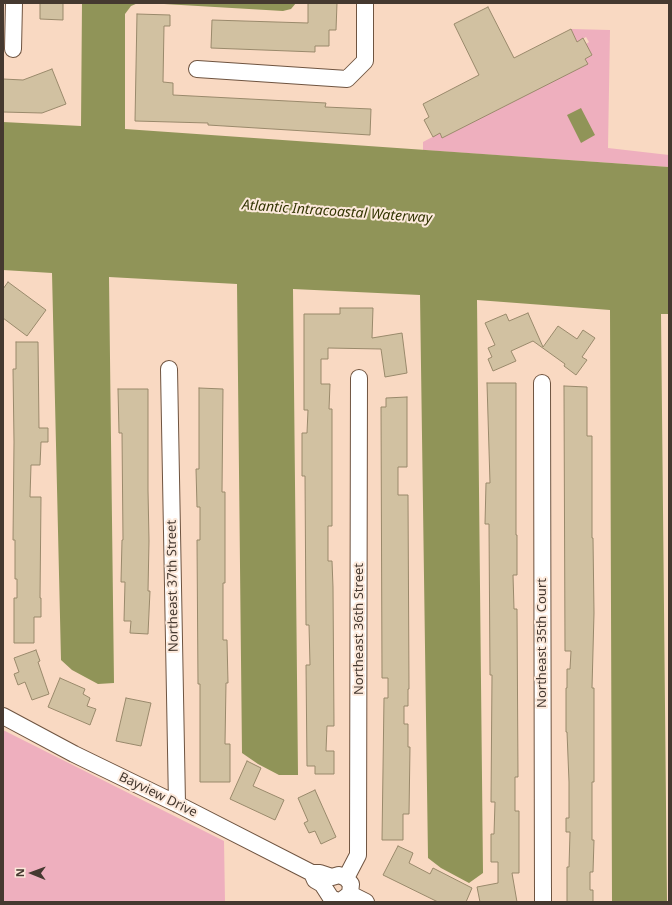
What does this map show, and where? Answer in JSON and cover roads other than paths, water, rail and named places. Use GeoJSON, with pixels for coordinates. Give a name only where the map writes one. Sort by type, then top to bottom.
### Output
{"type":"FeatureCollection","features":[{"type":"Feature","properties":{"kind":"street"},"geometry":{"type":"LineString","coordinates":[[14,3],[14,49]]}},
{"type":"Feature","properties":{"kind":"street"},"geometry":{"type":"LineString","coordinates":[[197,69],[346,79],[365,61],[365,3]]}},
{"type":"Feature","properties":{"kind":"street","name":"Northeast 37th Street"},"geometry":{"type":"LineString","coordinates":[[170,369],[177,804]]}},
{"type":"Feature","properties":{"kind":"street","name":"Northeast 36th Street"},"geometry":{"type":"LineString","coordinates":[[337,892],[358,855],[359,378]]}},
{"type":"Feature","properties":{"kind":"street","name":"Northeast 35th Court"},"geometry":{"type":"LineString","coordinates":[[542,383],[543,902]]}},
{"type":"Feature","properties":{"kind":"street","name":"Bayview Drive"},"geometry":{"type":"LineString","coordinates":[[3,716],[74,754],[177,804],[312,873],[320,873],[327,877],[337,892],[366,902]]}},
{"type":"Feature","properties":{"kind":"water","name":"Atlantic Intracoastal Waterway"},"geometry":{"type":"Polygon","coordinates":[[[82,3],[138,3],[131,6],[125,14],[125,129],[669,167],[669,314],[661,314],[667,902],[612,902],[610,310],[477,300],[483,873],[469,883],[441,868],[428,858],[420,295],[293,289],[298,775],[279,775],[258,764],[242,753],[237,284],[109,277],[114,683],[98,684],[72,670],[61,660],[52,273],[3,270],[3,122],[81,126],[82,3]]]}},
{"type":"Feature","properties":{"kind":"water"},"geometry":{"type":"Polygon","coordinates":[[[147,3],[296,3],[291,9],[283,11],[147,3]]]}},
{"type":"Feature","properties":{"kind":"water"},"geometry":{"type":"Polygon","coordinates":[[[581,108],[595,135],[581,143],[567,115],[581,108]]]}}]}
